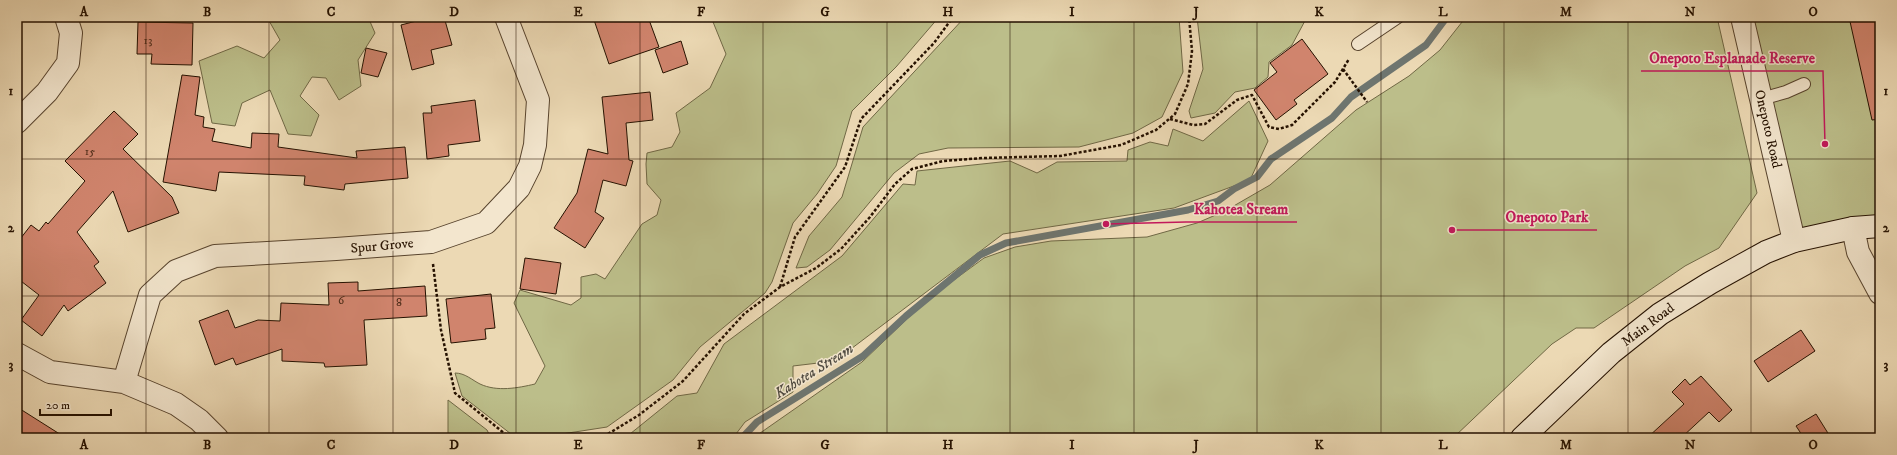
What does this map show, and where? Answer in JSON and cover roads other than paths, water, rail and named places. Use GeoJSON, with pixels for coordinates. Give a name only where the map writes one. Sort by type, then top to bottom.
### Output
{"type":"FeatureCollection","features":[{"type":"Feature","properties":{"kind":"street"},"geometry":{"type":"LineString","coordinates":[[17,122],[47,92],[68,63],[71,33],[66,17]]}},
{"type":"Feature","properties":{"kind":"street","name":"Spur Grove"},"geometry":{"type":"LineString","coordinates":[[124,382],[150,295],[176,271],[215,256],[431,242],[486,223],[519,188],[530,166],[535,145],[538,100],[506,17]]}},
{"type":"Feature","properties":{"kind":"street","name":"Onepoto Road"},"geometry":{"type":"LineString","coordinates":[[1742,17],[1794,241]]}},
{"type":"Feature","properties":{"kind":"street","name":"Main Road"},"geometry":{"type":"LineString","coordinates":[[1522,438],[1611,353],[1660,314],[1710,283],[1766,252],[1794,241],[1853,228],[1880,226]]}},
{"type":"Feature","properties":{"kind":"street"},"geometry":{"type":"LineString","coordinates":[[1853,228],[1858,252],[1880,293]]}},
{"type":"Feature","properties":{"kind":"street"},"geometry":{"type":"LineString","coordinates":[[17,354],[50,372],[124,382],[176,404],[199,420],[217,438]]}},
{"type":"Feature","properties":{"kind":"lane"},"geometry":{"type":"LineString","coordinates":[[1358,44],[1398,17]]}},
{"type":"Feature","properties":{"kind":"lane"},"geometry":{"type":"LineString","coordinates":[[1760,99],[1786,92],[1804,84]]}},
{"type":"Feature","properties":{"kind":"waterway","name":"Kahotea Stream"},"geometry":{"type":"LineString","coordinates":[[742,438],[757,422],[863,356],[906,316],[980,255],[1006,243],[1188,210],[1218,201],[1234,189],[1257,177],[1271,159],[1332,118],[1351,97],[1426,45],[1447,17]]}},
{"type":"Feature","properties":{"kind":"place","name":"Onepoto Esplanade Reserve"},"geometry":{"type":"Point","coordinates":[1825,144]}},
{"type":"Feature","properties":{"kind":"place","name":"Kahotea Stream"},"geometry":{"type":"Point","coordinates":[1106,224]}},
{"type":"Feature","properties":{"kind":"place","name":"Onepoto Park"},"geometry":{"type":"Point","coordinates":[1452,230]}}]}
